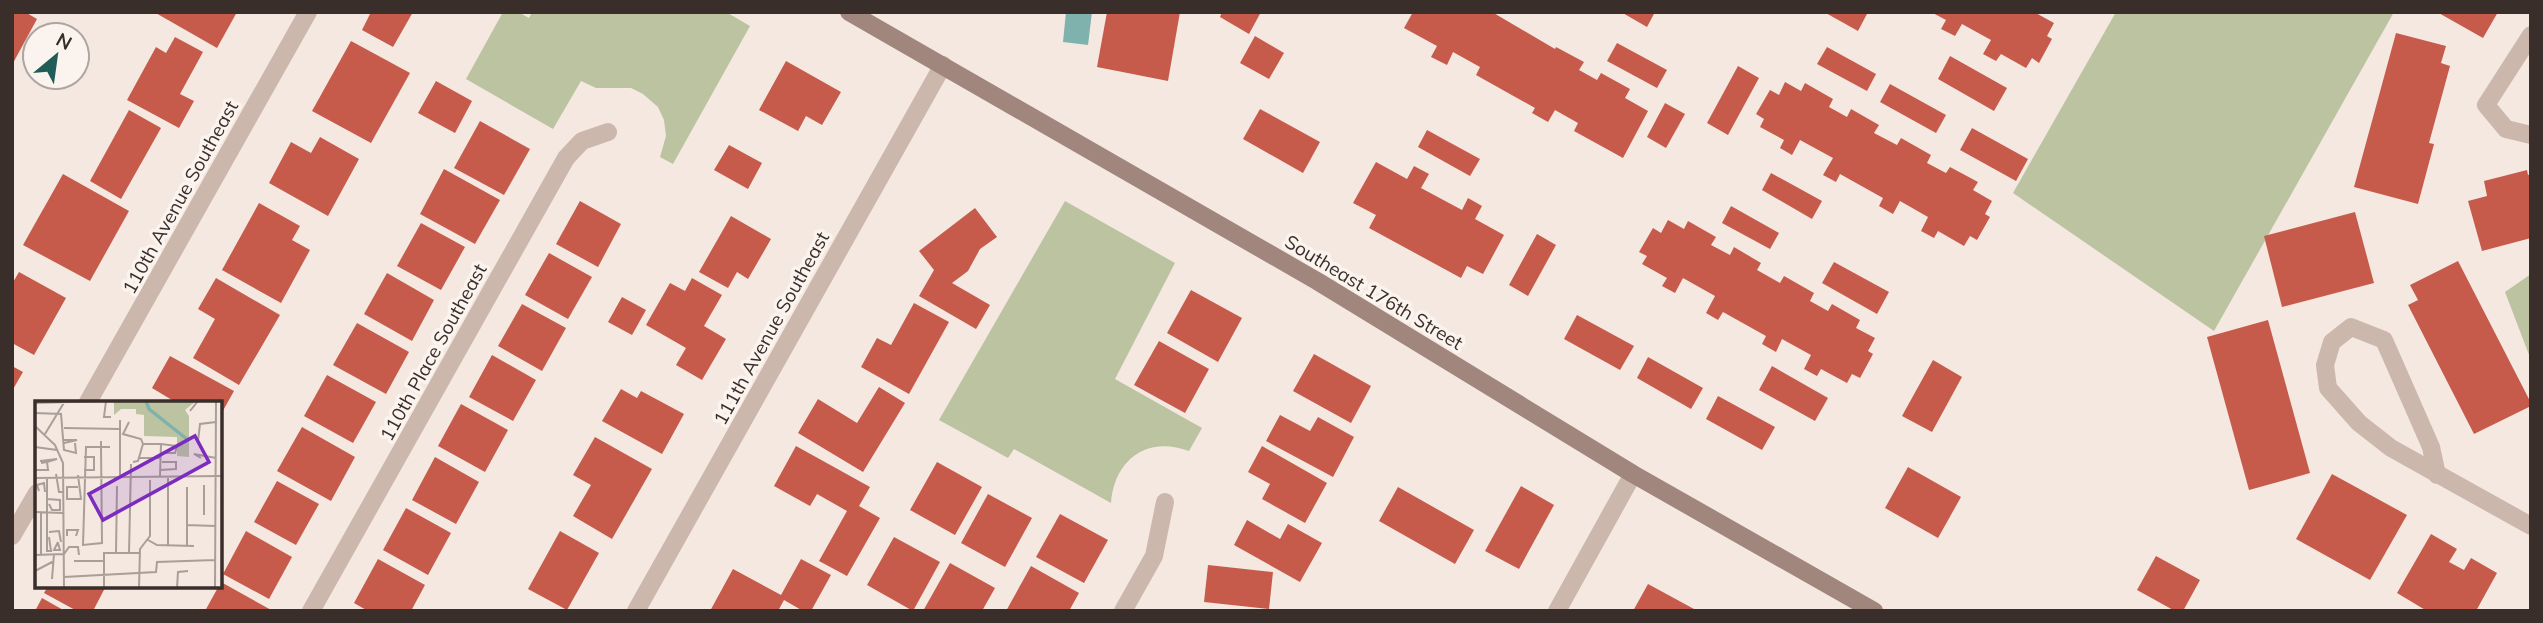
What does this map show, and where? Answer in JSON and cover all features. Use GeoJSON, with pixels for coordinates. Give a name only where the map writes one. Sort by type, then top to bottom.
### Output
{"type":"FeatureCollection","features":[{"type":"Feature","properties":{"kind":"main road","name":"Southeast 176th Street"},"geometry":{"type":"LineString","coordinates":[[849,12],[1317,281],[1633,474],[1874,611]]}},
{"type":"Feature","properties":{"kind":"street","name":"110th Avenue Southeast"},"geometry":{"type":"LineString","coordinates":[[89,401],[308,12]]}},
{"type":"Feature","properties":{"kind":"street"},"geometry":{"type":"LineString","coordinates":[[2531,35],[2486,105],[2506,129],[2531,135]]}},
{"type":"Feature","properties":{"kind":"street","name":"111th Avenue Southeast"},"geometry":{"type":"LineString","coordinates":[[636,611],[943,65]]}},
{"type":"Feature","properties":{"kind":"street","name":"110th Place Southeast"},"geometry":{"type":"LineString","coordinates":[[311,611],[566,158],[582,141],[608,132]]}},
{"type":"Feature","properties":{"kind":"street"},"geometry":{"type":"LineString","coordinates":[[2437,475],[2431,447],[2384,340],[2351,327],[2332,342],[2325,365],[2328,388],[2359,424],[2391,448],[2437,475],[2531,526]]}},
{"type":"Feature","properties":{"kind":"street"},"geometry":{"type":"LineString","coordinates":[[1557,611],[1633,474]]}},
{"type":"Feature","properties":{"kind":"street"},"geometry":{"type":"LineString","coordinates":[[12,536],[35,496]]}},
{"type":"Feature","properties":{"kind":"street"},"geometry":{"type":"LineString","coordinates":[[1123,611],[1154,555],[1165,502]]}},
{"type":"Feature","properties":{"kind":"green space"},"geometry":{"type":"Polygon","coordinates":[[[503,12],[518,12],[529,18],[532,12],[726,12],[750,26],[673,164],[660,157],[666,136],[664,120],[658,107],[631,88],[596,88],[581,81],[553,129],[466,79],[503,12]]]}},
{"type":"Feature","properties":{"kind":"green space"},"geometry":{"type":"Polygon","coordinates":[[[2116,12],[2394,12],[2214,331],[2013,193],[2116,12]]]}},
{"type":"Feature","properties":{"kind":"green space"},"geometry":{"type":"Polygon","coordinates":[[[1065,201],[1175,263],[1115,379],[1202,428],[1189,451],[1160,446],[1135,455],[1119,474],[1111,503],[1014,449],[1008,458],[939,420],[1065,201]]]}},
{"type":"Feature","properties":{"kind":"green space"},"geometry":{"type":"Polygon","coordinates":[[[2531,274],[2531,360],[2505,292],[2531,274]]]}},
{"type":"Feature","properties":{"kind":"water"},"geometry":{"type":"Polygon","coordinates":[[[1066,12],[1092,12],[1088,45],[1063,42],[1066,12]]]}},
{"type":"Feature","properties":{"kind":"building"},"geometry":{"type":"Polygon","coordinates":[[[12,12],[25,12],[37,19],[21,21],[21,48],[12,65],[12,12]]]}},
{"type":"Feature","properties":{"kind":"building"},"geometry":{"type":"Polygon","coordinates":[[[154,12],[237,12],[217,48],[154,12]]]}},
{"type":"Feature","properties":{"kind":"building"},"geometry":{"type":"Polygon","coordinates":[[[371,12],[413,12],[393,47],[362,30],[371,12]]]}},
{"type":"Feature","properties":{"kind":"building"},"geometry":{"type":"Polygon","coordinates":[[[1107,12],[1180,12],[1168,81],[1097,67],[1107,12]]]}},
{"type":"Feature","properties":{"kind":"building"},"geometry":{"type":"Polygon","coordinates":[[[1222,12],[1261,12],[1249,34],[1220,17],[1222,12]]]}},
{"type":"Feature","properties":{"kind":"building"},"geometry":{"type":"Polygon","coordinates":[[[1413,12],[1492,12],[1555,49],[1556,47],[1584,62],[1579,70],[1597,80],[1601,73],[1630,89],[1625,98],[1648,111],[1623,158],[1574,131],[1578,123],[1555,110],[1548,122],[1532,113],[1535,108],[1476,75],[1480,67],[1453,52],[1447,65],[1431,57],[1437,46],[1404,28],[1413,12]]]}},
{"type":"Feature","properties":{"kind":"building"},"geometry":{"type":"Polygon","coordinates":[[[1621,12],[1655,12],[1647,27],[1621,12]]]}},
{"type":"Feature","properties":{"kind":"building"},"geometry":{"type":"Polygon","coordinates":[[[1824,12],[1868,12],[1858,31],[1824,12]]]}},
{"type":"Feature","properties":{"kind":"building"},"geometry":{"type":"Polygon","coordinates":[[[1931,12],[2034,12],[2054,23],[2047,36],[2052,39],[2039,63],[2032,58],[2026,68],[2001,54],[1996,61],[1983,54],[1991,40],[1962,24],[1955,36],[1941,29],[1946,20],[1931,12]]]}},
{"type":"Feature","properties":{"kind":"building"},"geometry":{"type":"Polygon","coordinates":[[[2437,12],[2498,12],[2483,38],[2437,12]]]}},
{"type":"Feature","properties":{"kind":"building"},"geometry":{"type":"Polygon","coordinates":[[[2396,33],[2446,46],[2441,63],[2450,66],[2429,143],[2434,144],[2418,204],[2354,187],[2396,33]]]}},
{"type":"Feature","properties":{"kind":"building"},"geometry":{"type":"Polygon","coordinates":[[[1255,36],[1284,53],[1269,79],[1240,63],[1255,36]]]}},
{"type":"Feature","properties":{"kind":"building"},"geometry":{"type":"Polygon","coordinates":[[[175,37],[203,52],[180,94],[194,101],[179,128],[127,100],[156,47],[166,53],[175,37]]]}},
{"type":"Feature","properties":{"kind":"building"},"geometry":{"type":"Polygon","coordinates":[[[351,41],[410,73],[371,143],[312,111],[351,41]]]}},
{"type":"Feature","properties":{"kind":"building"},"geometry":{"type":"Polygon","coordinates":[[[1617,43],[1667,70],[1657,88],[1607,61],[1617,43]]]}},
{"type":"Feature","properties":{"kind":"building"},"geometry":{"type":"Polygon","coordinates":[[[1827,47],[1876,74],[1867,91],[1817,64],[1827,47]]]}},
{"type":"Feature","properties":{"kind":"building"},"geometry":{"type":"Polygon","coordinates":[[[1950,56],[2007,88],[1994,111],[1938,79],[1950,56]]]}},
{"type":"Feature","properties":{"kind":"building"},"geometry":{"type":"Polygon","coordinates":[[[786,61],[841,92],[822,125],[806,116],[798,131],[759,110],[786,61]]]}},
{"type":"Feature","properties":{"kind":"building"},"geometry":{"type":"Polygon","coordinates":[[[1738,66],[1759,78],[1728,135],[1707,123],[1738,66]]]}},
{"type":"Feature","properties":{"kind":"building"},"geometry":{"type":"Polygon","coordinates":[[[436,81],[472,101],[455,133],[418,113],[436,81]]]}},
{"type":"Feature","properties":{"kind":"building"},"geometry":{"type":"Polygon","coordinates":[[[1785,82],[1801,91],[1805,83],[1833,99],[1829,107],[1847,117],[1851,109],[1879,125],[1874,133],[1897,145],[1901,138],[1931,155],[1927,163],[1946,173],[1950,167],[1978,182],[1973,190],[1992,201],[1985,214],[1990,217],[1977,240],[1970,236],[1964,246],[1938,231],[1934,238],[1921,231],[1928,217],[1900,201],[1893,214],[1879,206],[1883,198],[1840,174],[1836,182],[1823,175],[1833,158],[1800,140],[1792,155],[1780,148],[1784,140],[1760,127],[1764,119],[1756,114],[1770,90],[1779,95],[1785,82]]]}},
{"type":"Feature","properties":{"kind":"building"},"geometry":{"type":"Polygon","coordinates":[[[1890,84],[1946,115],[1936,133],[1880,102],[1890,84]]]}},
{"type":"Feature","properties":{"kind":"building"},"geometry":{"type":"Polygon","coordinates":[[[1665,103],[1685,114],[1666,148],[1647,137],[1665,103]]]}},
{"type":"Feature","properties":{"kind":"building"},"geometry":{"type":"Polygon","coordinates":[[[1260,109],[1320,142],[1303,173],[1243,139],[1260,109]]]}},
{"type":"Feature","properties":{"kind":"building"},"geometry":{"type":"Polygon","coordinates":[[[129,110],[161,128],[121,199],[90,181],[129,110]]]}},
{"type":"Feature","properties":{"kind":"building"},"geometry":{"type":"Polygon","coordinates":[[[480,121],[530,149],[504,195],[454,168],[480,121]]]}},
{"type":"Feature","properties":{"kind":"building"},"geometry":{"type":"Polygon","coordinates":[[[1972,128],[2028,159],[2016,181],[1960,150],[1972,128]]]}},
{"type":"Feature","properties":{"kind":"building"},"geometry":{"type":"Polygon","coordinates":[[[1427,130],[1480,159],[1470,176],[1418,147],[1427,130]]]}},
{"type":"Feature","properties":{"kind":"building"},"geometry":{"type":"Polygon","coordinates":[[[320,137],[359,159],[328,216],[269,183],[291,142],[311,153],[320,137]]]}},
{"type":"Feature","properties":{"kind":"building"},"geometry":{"type":"Polygon","coordinates":[[[729,145],[762,163],[748,189],[714,170],[729,145]]]}},
{"type":"Feature","properties":{"kind":"building"},"geometry":{"type":"Polygon","coordinates":[[[1376,162],[1407,179],[1414,166],[1429,174],[1421,188],[1462,210],[1468,198],[1482,206],[1475,219],[1504,235],[1483,274],[1467,266],[1461,278],[1369,228],[1376,215],[1353,203],[1376,162]]]}},
{"type":"Feature","properties":{"kind":"building"},"geometry":{"type":"Polygon","coordinates":[[[444,169],[500,200],[475,244],[420,214],[444,169]]]}},
{"type":"Feature","properties":{"kind":"building"},"geometry":{"type":"Polygon","coordinates":[[[2527,170],[2528,175],[2531,174],[2531,238],[2482,251],[2468,201],[2487,196],[2484,181],[2527,170]]]}},
{"type":"Feature","properties":{"kind":"building"},"geometry":{"type":"Polygon","coordinates":[[[1771,173],[1822,201],[1812,219],[1762,190],[1771,173]]]}},
{"type":"Feature","properties":{"kind":"building"},"geometry":{"type":"Polygon","coordinates":[[[63,174],[129,211],[90,281],[23,245],[63,174]]]}},
{"type":"Feature","properties":{"kind":"building"},"geometry":{"type":"Polygon","coordinates":[[[580,201],[621,224],[598,267],[556,244],[580,201]]]}},
{"type":"Feature","properties":{"kind":"building"},"geometry":{"type":"Polygon","coordinates":[[[259,203],[300,226],[292,240],[310,250],[281,303],[222,270],[259,203]]]}},
{"type":"Feature","properties":{"kind":"building"},"geometry":{"type":"Polygon","coordinates":[[[1731,206],[1779,233],[1770,249],[1722,223],[1731,206]]]}},
{"type":"Feature","properties":{"kind":"building"},"geometry":{"type":"Polygon","coordinates":[[[975,208],[997,237],[980,249],[968,271],[952,283],[990,305],[976,329],[919,296],[934,270],[919,251],[975,208]]]}},
{"type":"Feature","properties":{"kind":"building"},"geometry":{"type":"Polygon","coordinates":[[[2355,212],[2374,283],[2282,307],[2264,236],[2355,212]]]}},
{"type":"Feature","properties":{"kind":"building"},"geometry":{"type":"Polygon","coordinates":[[[731,216],[771,239],[748,279],[737,272],[728,288],[699,272],[731,216]]]}},
{"type":"Feature","properties":{"kind":"building"},"geometry":{"type":"Polygon","coordinates":[[[1668,220],[1684,229],[1688,221],[1716,237],[1711,245],[1730,255],[1734,247],[1761,263],[1757,270],[1780,283],[1784,276],[1814,293],[1810,301],[1828,311],[1832,304],[1860,320],[1856,328],[1875,338],[1868,351],[1873,354],[1860,378],[1852,374],[1847,383],[1821,369],[1817,376],[1804,369],[1811,355],[1782,339],[1776,352],[1762,344],[1766,336],[1723,312],[1718,320],[1706,313],[1715,296],[1683,278],[1675,293],[1662,286],[1667,278],[1642,264],[1647,256],[1639,252],[1653,228],[1661,233],[1668,220]]]}},
{"type":"Feature","properties":{"kind":"building"},"geometry":{"type":"Polygon","coordinates":[[[421,223],[465,247],[441,290],[397,266],[421,223]]]}},
{"type":"Feature","properties":{"kind":"building"},"geometry":{"type":"Polygon","coordinates":[[[1537,234],[1556,245],[1528,296],[1509,285],[1537,234]]]}},
{"type":"Feature","properties":{"kind":"building"},"geometry":{"type":"Polygon","coordinates":[[[549,253],[592,277],[568,319],[525,295],[549,253]]]}},
{"type":"Feature","properties":{"kind":"building"},"geometry":{"type":"Polygon","coordinates":[[[2458,261],[2531,403],[2531,406],[2474,434],[2408,305],[2418,300],[2410,285],[2458,261]]]}},
{"type":"Feature","properties":{"kind":"building"},"geometry":{"type":"Polygon","coordinates":[[[1834,262],[1889,292],[1877,314],[1822,283],[1834,262]]]}},
{"type":"Feature","properties":{"kind":"building"},"geometry":{"type":"Polygon","coordinates":[[[19,272],[66,298],[34,355],[12,343],[12,284],[19,272]]]}},
{"type":"Feature","properties":{"kind":"building"},"geometry":{"type":"Polygon","coordinates":[[[387,273],[434,300],[412,341],[364,314],[387,273]]]}},
{"type":"Feature","properties":{"kind":"building"},"geometry":{"type":"Polygon","coordinates":[[[216,278],[280,315],[239,385],[193,358],[215,319],[198,309],[216,278]]]}},
{"type":"Feature","properties":{"kind":"building"},"geometry":{"type":"Polygon","coordinates":[[[692,278],[722,295],[704,326],[726,339],[702,380],[676,365],[686,348],[646,325],[670,283],[685,291],[692,278]]]}},
{"type":"Feature","properties":{"kind":"building"},"geometry":{"type":"Polygon","coordinates":[[[1191,290],[1242,318],[1218,362],[1167,333],[1191,290]]]}},
{"type":"Feature","properties":{"kind":"building"},"geometry":{"type":"Polygon","coordinates":[[[622,297],[646,310],[632,335],[608,322],[622,297]]]}},
{"type":"Feature","properties":{"kind":"building"},"geometry":{"type":"Polygon","coordinates":[[[914,303],[949,322],[909,394],[861,367],[877,338],[891,345],[914,303]]]}},
{"type":"Feature","properties":{"kind":"building"},"geometry":{"type":"Polygon","coordinates":[[[522,304],[566,328],[542,371],[498,346],[522,304]]]}},
{"type":"Feature","properties":{"kind":"building"},"geometry":{"type":"Polygon","coordinates":[[[1577,315],[1634,346],[1620,370],[1564,339],[1577,315]]]}},
{"type":"Feature","properties":{"kind":"building"},"geometry":{"type":"Polygon","coordinates":[[[2268,320],[2310,473],[2249,490],[2207,337],[2268,320]]]}},
{"type":"Feature","properties":{"kind":"building"},"geometry":{"type":"Polygon","coordinates":[[[357,323],[409,352],[386,394],[333,365],[357,323]]]}},
{"type":"Feature","properties":{"kind":"building"},"geometry":{"type":"Polygon","coordinates":[[[1159,341],[1209,369],[1185,413],[1134,385],[1159,341]]]}},
{"type":"Feature","properties":{"kind":"building"},"geometry":{"type":"Polygon","coordinates":[[[1314,354],[1371,386],[1351,423],[1293,391],[1314,354]]]}},
{"type":"Feature","properties":{"kind":"building"},"geometry":{"type":"Polygon","coordinates":[[[492,355],[536,380],[513,421],[469,397],[492,355]]]}},
{"type":"Feature","properties":{"kind":"building"},"geometry":{"type":"Polygon","coordinates":[[[170,356],[234,391],[222,412],[222,401],[172,401],[152,388],[170,356]]]}},
{"type":"Feature","properties":{"kind":"building"},"geometry":{"type":"Polygon","coordinates":[[[1648,357],[1703,388],[1691,409],[1637,378],[1648,357]]]}},
{"type":"Feature","properties":{"kind":"building"},"geometry":{"type":"Polygon","coordinates":[[[1933,360],[1962,377],[1932,432],[1902,416],[1933,360]]]}},
{"type":"Feature","properties":{"kind":"building"},"geometry":{"type":"Polygon","coordinates":[[[12,366],[23,372],[12,391],[12,366]]]}},
{"type":"Feature","properties":{"kind":"building"},"geometry":{"type":"Polygon","coordinates":[[[1772,366],[1828,398],[1815,421],[1759,390],[1772,366]]]}},
{"type":"Feature","properties":{"kind":"building"},"geometry":{"type":"Polygon","coordinates":[[[327,375],[376,402],[353,443],[304,416],[327,375]]]}},
{"type":"Feature","properties":{"kind":"building"},"geometry":{"type":"Polygon","coordinates":[[[879,387],[905,403],[863,472],[798,433],[818,399],[857,423],[879,387]]]}},
{"type":"Feature","properties":{"kind":"building"},"geometry":{"type":"Polygon","coordinates":[[[621,389],[637,398],[641,391],[684,414],[662,454],[602,421],[621,389]]]}},
{"type":"Feature","properties":{"kind":"building"},"geometry":{"type":"Polygon","coordinates":[[[1718,396],[1775,427],[1762,450],[1706,419],[1718,396]]]}},
{"type":"Feature","properties":{"kind":"building"},"geometry":{"type":"Polygon","coordinates":[[[461,404],[508,430],[485,472],[438,446],[461,404]]]}},
{"type":"Feature","properties":{"kind":"building"},"geometry":{"type":"Polygon","coordinates":[[[1280,415],[1310,431],[1318,417],[1354,437],[1333,477],[1266,441],[1280,415]]]}},
{"type":"Feature","properties":{"kind":"building"},"geometry":{"type":"Polygon","coordinates":[[[302,427],[355,457],[331,501],[277,471],[302,427]]]}},
{"type":"Feature","properties":{"kind":"building"},"geometry":{"type":"Polygon","coordinates":[[[595,437],[652,469],[612,539],[573,516],[591,485],[573,475],[595,437]]]}},
{"type":"Feature","properties":{"kind":"building"},"geometry":{"type":"Polygon","coordinates":[[[796,446],[870,487],[859,506],[880,518],[847,576],[819,561],[847,511],[817,494],[810,506],[774,486],[796,446]]]}},
{"type":"Feature","properties":{"kind":"building"},"geometry":{"type":"Polygon","coordinates":[[[1262,446],[1327,483],[1305,523],[1262,499],[1270,484],[1248,472],[1262,446]]]}},
{"type":"Feature","properties":{"kind":"building"},"geometry":{"type":"Polygon","coordinates":[[[435,457],[479,482],[456,524],[412,500],[435,457]]]}},
{"type":"Feature","properties":{"kind":"building"},"geometry":{"type":"Polygon","coordinates":[[[937,462],[982,487],[955,535],[910,510],[937,462]]]}},
{"type":"Feature","properties":{"kind":"building"},"geometry":{"type":"Polygon","coordinates":[[[1908,467],[1961,497],[1938,538],[1885,508],[1908,467]]]}},
{"type":"Feature","properties":{"kind":"building"},"geometry":{"type":"Polygon","coordinates":[[[2332,474],[2407,515],[2370,580],[2296,539],[2332,474]]]}},
{"type":"Feature","properties":{"kind":"building"},"geometry":{"type":"Polygon","coordinates":[[[277,481],[319,504],[296,545],[254,522],[277,481]]]}},
{"type":"Feature","properties":{"kind":"building"},"geometry":{"type":"Polygon","coordinates":[[[1521,486],[1554,505],[1519,569],[1485,551],[1521,486]]]}},
{"type":"Feature","properties":{"kind":"building"},"geometry":{"type":"Polygon","coordinates":[[[1398,487],[1474,530],[1455,564],[1379,521],[1398,487]]]}},
{"type":"Feature","properties":{"kind":"building"},"geometry":{"type":"Polygon","coordinates":[[[988,494],[1032,518],[1005,567],[961,543],[988,494]]]}},
{"type":"Feature","properties":{"kind":"building"},"geometry":{"type":"Polygon","coordinates":[[[406,508],[451,533],[428,575],[383,550],[406,508]]]}},
{"type":"Feature","properties":{"kind":"building"},"geometry":{"type":"Polygon","coordinates":[[[1060,514],[1108,540],[1084,583],[1036,557],[1060,514]]]}},
{"type":"Feature","properties":{"kind":"building"},"geometry":{"type":"Polygon","coordinates":[[[1247,520],[1280,539],[1288,524],[1322,543],[1300,582],[1234,545],[1247,520]]]}},
{"type":"Feature","properties":{"kind":"building"},"geometry":{"type":"Polygon","coordinates":[[[246,531],[292,557],[269,599],[223,574],[246,531]]]}},
{"type":"Feature","properties":{"kind":"building"},"geometry":{"type":"Polygon","coordinates":[[[560,531],[599,553],[567,610],[528,589],[560,531]]]}},
{"type":"Feature","properties":{"kind":"building"},"geometry":{"type":"Polygon","coordinates":[[[2431,534],[2457,549],[2449,562],[2464,570],[2471,558],[2497,573],[2476,611],[2427,611],[2397,593],[2431,534]]]}},
{"type":"Feature","properties":{"kind":"building"},"geometry":{"type":"Polygon","coordinates":[[[894,537],[940,562],[913,611],[867,585],[894,537]]]}},
{"type":"Feature","properties":{"kind":"building"},"geometry":{"type":"Polygon","coordinates":[[[2156,556],[2200,580],[2183,611],[2175,611],[2137,590],[2156,556]]]}},
{"type":"Feature","properties":{"kind":"building"},"geometry":{"type":"Polygon","coordinates":[[[378,559],[425,585],[411,611],[368,611],[354,603],[378,559]]]}},
{"type":"Feature","properties":{"kind":"building"},"geometry":{"type":"Polygon","coordinates":[[[801,559],[831,575],[811,611],[803,611],[784,600],[778,611],[710,611],[733,569],[781,595],[801,559]]]}},
{"type":"Feature","properties":{"kind":"building"},"geometry":{"type":"Polygon","coordinates":[[[950,563],[995,588],[982,611],[923,611],[950,563]]]}},
{"type":"Feature","properties":{"kind":"building"},"geometry":{"type":"Polygon","coordinates":[[[1208,565],[1273,572],[1269,609],[1204,602],[1208,565]]]}},
{"type":"Feature","properties":{"kind":"building"},"geometry":{"type":"Polygon","coordinates":[[[1031,566],[1079,593],[1069,611],[1006,611],[1031,566]]]}},
{"type":"Feature","properties":{"kind":"building"},"geometry":{"type":"Polygon","coordinates":[[[222,583],[273,611],[205,611],[218,588],[222,588],[222,583]]]}},
{"type":"Feature","properties":{"kind":"building"},"geometry":{"type":"Polygon","coordinates":[[[1648,584],[1694,609],[1693,611],[1633,611],[1648,584]]]}},
{"type":"Feature","properties":{"kind":"building"},"geometry":{"type":"Polygon","coordinates":[[[47,588],[105,588],[93,611],[77,611],[44,593],[47,588]]]}},
{"type":"Feature","properties":{"kind":"building"},"geometry":{"type":"Polygon","coordinates":[[[42,598],[65,611],[35,611],[42,598]]]}}]}
